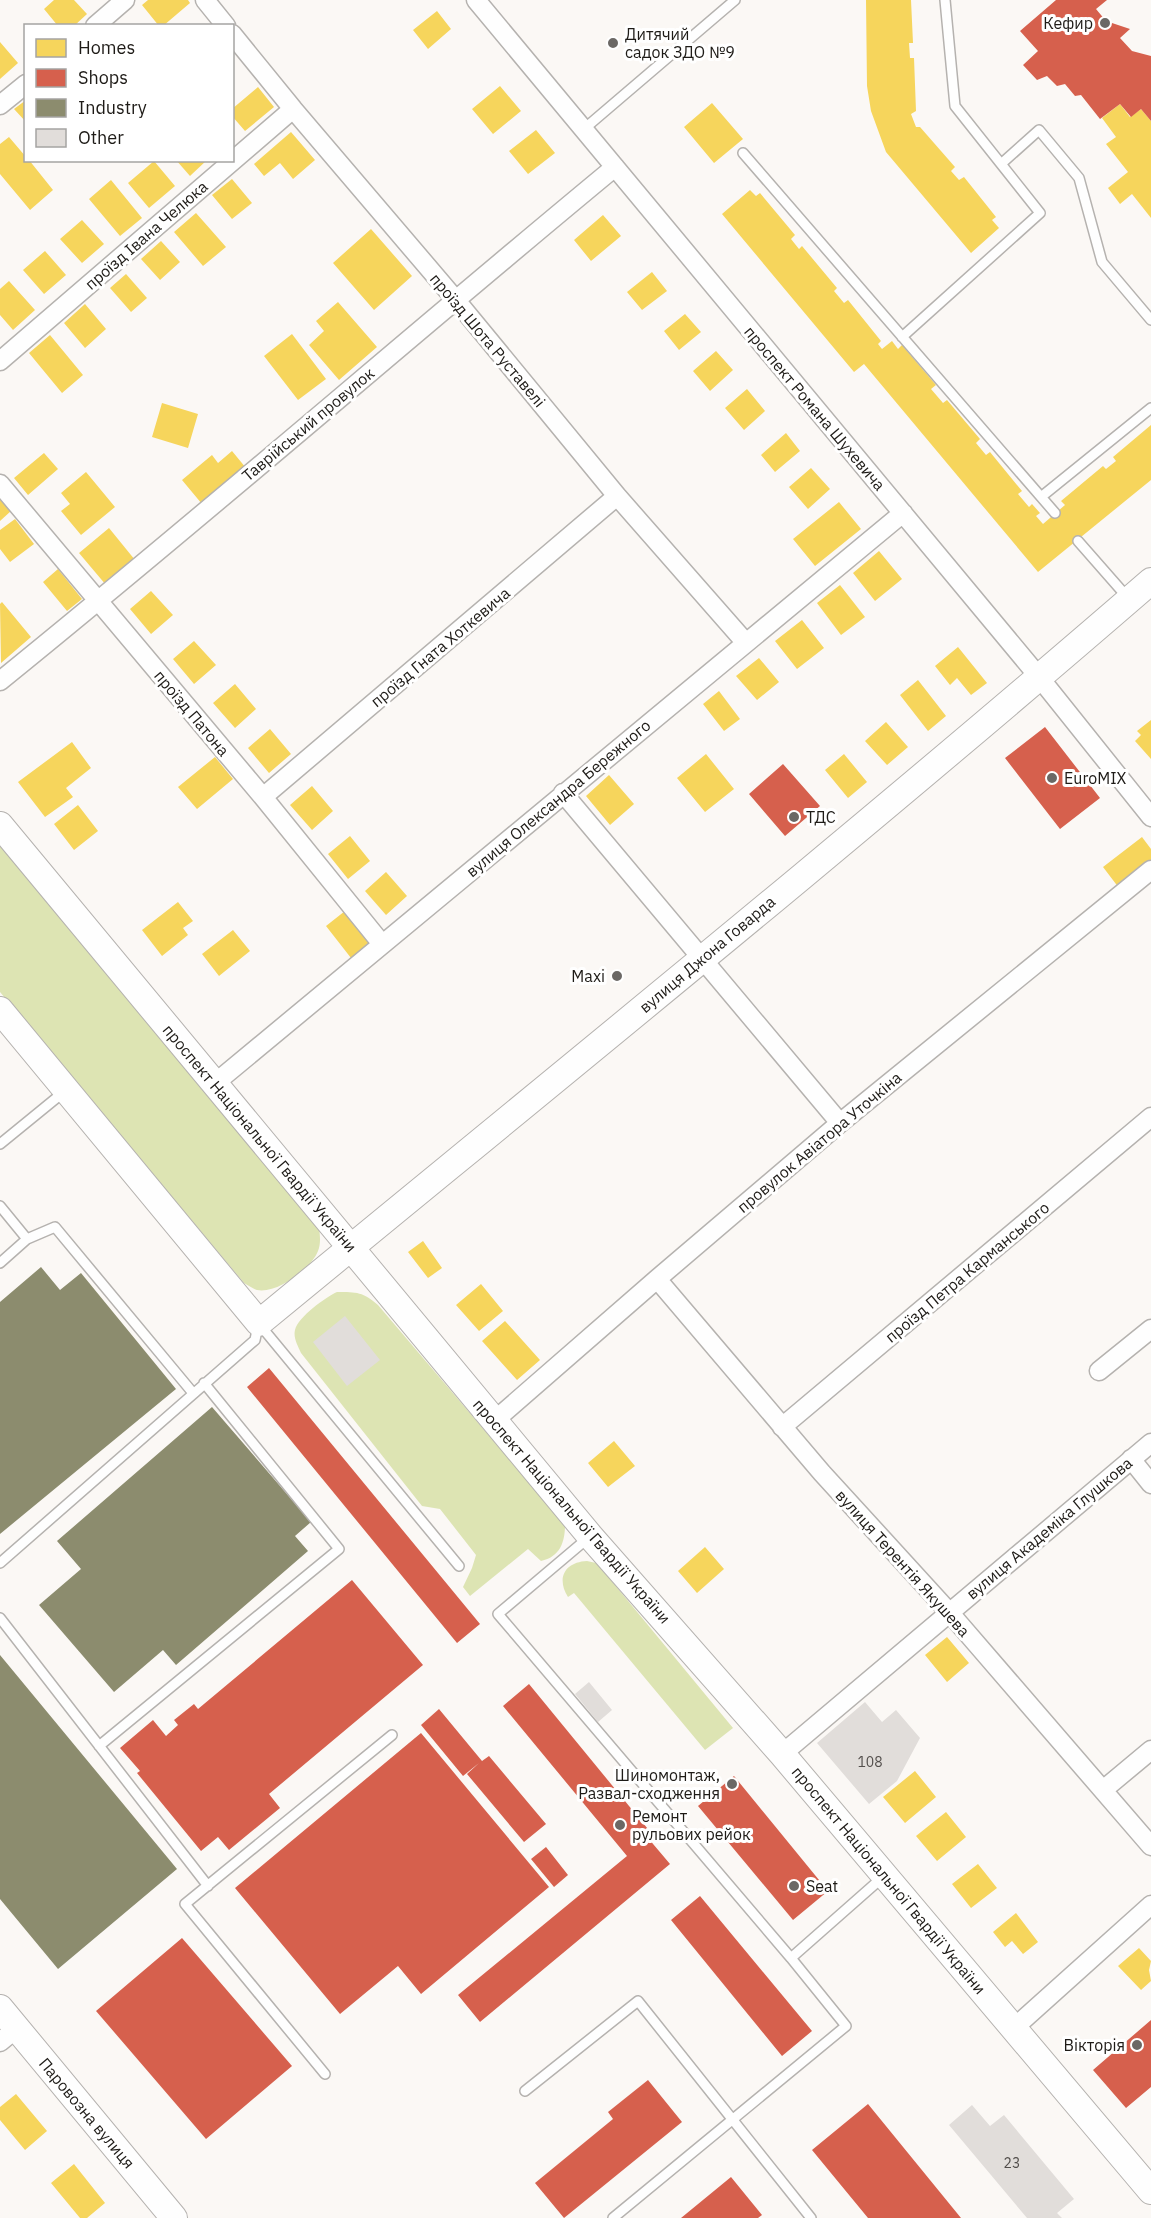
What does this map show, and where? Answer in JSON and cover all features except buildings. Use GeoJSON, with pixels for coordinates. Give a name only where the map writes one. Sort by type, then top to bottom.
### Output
{"type":"FeatureCollection","features":[{"type":"Feature","properties":{"kind":"street"},"geometry":{"type":"LineString","coordinates":[[97,24],[125,0]]}},
{"type":"Feature","properties":{"kind":"street"},"geometry":{"type":"LineString","coordinates":[[205,0],[224,24]]}},
{"type":"Feature","properties":{"kind":"street","name":"проспект Романа Шухевича"},"geometry":{"type":"LineString","coordinates":[[476,0],[1039,677],[1151,818]]}},
{"type":"Feature","properties":{"kind":"street","name":"проїзд Шота Руставелі"},"geometry":{"type":"LineString","coordinates":[[234,36],[617,496],[746,643]]}},
{"type":"Feature","properties":{"kind":"street"},"geometry":{"type":"LineString","coordinates":[[0,105],[24,86]]}},
{"type":"Feature","properties":{"kind":"street","name":"проїзд Івана Челюка"},"geometry":{"type":"LineString","coordinates":[[234,160],[293,109]]}},
{"type":"Feature","properties":{"kind":"street","name":"проїзд Івана Челюка"},"geometry":{"type":"LineString","coordinates":[[0,361],[231,162]]}},
{"type":"Feature","properties":{"kind":"street","name":"Таврійський провулок"},"geometry":{"type":"LineString","coordinates":[[0,681],[99,601],[455,299],[615,167]]}},
{"type":"Feature","properties":{"kind":"street","name":"проїзд Патона"},"geometry":{"type":"LineString","coordinates":[[0,484],[263,797],[382,944]]}},
{"type":"Feature","properties":{"kind":"street","name":"проїзд Гната Хоткевича"},"geometry":{"type":"LineString","coordinates":[[263,797],[617,496]]}},
{"type":"Feature","properties":{"kind":"street","name":"вулиця Олександра Бережного"},"geometry":{"type":"LineString","coordinates":[[214,1084],[903,513]]}},
{"type":"Feature","properties":{"kind":"street","name":"вулиця Джона Говарда"},"geometry":{"type":"LineString","coordinates":[[259,1323],[703,958],[1151,581]]}},
{"type":"Feature","properties":{"kind":"street"},"geometry":{"type":"LineString","coordinates":[[563,793],[840,1123]]}},
{"type":"Feature","properties":{"kind":"street","name":"проспект Національної Гвардії України"},"geometry":{"type":"LineString","coordinates":[[0,825],[590,1536],[782,1754],[1151,2191]]}},
{"type":"Feature","properties":{"kind":"street","name":"провулок Авіатора Уточкіна"},"geometry":{"type":"LineString","coordinates":[[494,1421],[840,1123],[1151,870]]}},
{"type":"Feature","properties":{"kind":"street"},"geometry":{"type":"LineString","coordinates":[[0,1010],[259,1323]]}},
{"type":"Feature","properties":{"kind":"street","name":"проїзд Петра Карманського"},"geometry":{"type":"LineString","coordinates":[[782,1427],[1151,1117]]}},
{"type":"Feature","properties":{"kind":"street","name":"вулиця Терентія Якушева"},"geometry":{"type":"LineString","coordinates":[[657,1279],[822,1473],[949,1612],[1151,1846]]}},
{"type":"Feature","properties":{"kind":"street"},"geometry":{"type":"LineString","coordinates":[[1099,1371],[1151,1329]]}},
{"type":"Feature","properties":{"kind":"street","name":"вулиця Академіка Глушкова"},"geometry":{"type":"LineString","coordinates":[[782,1754],[1151,1443]]}},
{"type":"Feature","properties":{"kind":"street"},"geometry":{"type":"LineString","coordinates":[[1131,1459],[1151,1484]]}},
{"type":"Feature","properties":{"kind":"street"},"geometry":{"type":"LineString","coordinates":[[1103,1790],[1151,1750]]}},
{"type":"Feature","properties":{"kind":"street"},"geometry":{"type":"LineString","coordinates":[[1014,2028],[1151,1905]]}},
{"type":"Feature","properties":{"kind":"street","name":"Паровозна вулиця"},"geometry":{"type":"LineString","coordinates":[[0,2008],[8,2035],[174,2218]]}},
{"type":"Feature","properties":{"kind":"lane"},"geometry":{"type":"LineString","coordinates":[[584,129],[735,0]]}},
{"type":"Feature","properties":{"kind":"lane"},"geometry":{"type":"LineString","coordinates":[[902,337],[1040,213],[955,106],[945,0]]}},
{"type":"Feature","properties":{"kind":"lane"},"geometry":{"type":"LineString","coordinates":[[1001,164],[1039,130],[1079,178],[1102,262],[1151,320]]}},
{"type":"Feature","properties":{"kind":"lane"},"geometry":{"type":"LineString","coordinates":[[743,153],[1055,513]]}},
{"type":"Feature","properties":{"kind":"lane"},"geometry":{"type":"LineString","coordinates":[[1041,497],[1151,408]]}},
{"type":"Feature","properties":{"kind":"lane"},"geometry":{"type":"LineString","coordinates":[[1078,541],[1129,600]]}},
{"type":"Feature","properties":{"kind":"lane"},"geometry":{"type":"LineString","coordinates":[[0,1144],[66,1090]]}},
{"type":"Feature","properties":{"kind":"lane"},"geometry":{"type":"LineString","coordinates":[[0,1206],[27,1239]]}},
{"type":"Feature","properties":{"kind":"lane"},"geometry":{"type":"LineString","coordinates":[[0,1263],[27,1239],[55,1227],[194,1393]]}},
{"type":"Feature","properties":{"kind":"lane"},"geometry":{"type":"LineString","coordinates":[[0,1563],[255,1340],[259,1323]]}},
{"type":"Feature","properties":{"kind":"lane"},"geometry":{"type":"LineString","coordinates":[[259,1323],[459,1566]]}},
{"type":"Feature","properties":{"kind":"lane"},"geometry":{"type":"LineString","coordinates":[[99,1746],[339,1549],[204,1383]]}},
{"type":"Feature","properties":{"kind":"lane"},"geometry":{"type":"LineString","coordinates":[[590,1536],[498,1614],[791,1958],[846,2026],[613,2218]]}},
{"type":"Feature","properties":{"kind":"lane"},"geometry":{"type":"LineString","coordinates":[[0,1618],[208,1886]]}},
{"type":"Feature","properties":{"kind":"lane"},"geometry":{"type":"LineString","coordinates":[[325,2074],[185,1904],[392,1735]]}},
{"type":"Feature","properties":{"kind":"lane"},"geometry":{"type":"LineString","coordinates":[[791,1958],[884,1876]]}},
{"type":"Feature","properties":{"kind":"lane"},"geometry":{"type":"LineString","coordinates":[[525,2091],[638,2001],[811,2218]]}},
{"type":"Feature","properties":{"kind":"green space"},"geometry":{"type":"Polygon","coordinates":[[[0,843],[319,1227],[318,1251],[308,1265],[292,1279],[265,1290],[255,1289],[244,1283],[0,992],[0,843]]]}},
{"type":"Feature","properties":{"kind":"green space"},"geometry":{"type":"Polygon","coordinates":[[[337,1292],[359,1294],[368,1297],[378,1305],[565,1525],[562,1543],[553,1556],[541,1561],[528,1549],[470,1596],[463,1587],[476,1555],[440,1509],[422,1506],[297,1345],[295,1330],[301,1319],[337,1292]]]}},
{"type":"Feature","properties":{"kind":"green space"},"geometry":{"type":"Polygon","coordinates":[[[587,1561],[596,1563],[600,1567],[733,1728],[705,1750],[574,1593],[568,1597],[563,1584],[565,1572],[573,1564],[587,1561]]]}},
{"type":"Feature","properties":{"kind":"place","name":"Кефир"},"geometry":{"type":"Point","coordinates":[1105,23]}},
{"type":"Feature","properties":{"kind":"place","name":"Дитячий садок ЗДО №9"},"geometry":{"type":"Point","coordinates":[613,43]}},
{"type":"Feature","properties":{"kind":"place","name":"EuroMIX"},"geometry":{"type":"Point","coordinates":[1052,778]}},
{"type":"Feature","properties":{"kind":"place","name":"ТДС"},"geometry":{"type":"Point","coordinates":[794,817]}},
{"type":"Feature","properties":{"kind":"place","name":"Maxi"},"geometry":{"type":"Point","coordinates":[617,976]}},
{"type":"Feature","properties":{"kind":"place","name":"Шиномонтаж, Развал-сходження"},"geometry":{"type":"Point","coordinates":[732,1784]}},
{"type":"Feature","properties":{"kind":"place","name":"Ремонт рульових рейок"},"geometry":{"type":"Point","coordinates":[620,1825]}},
{"type":"Feature","properties":{"kind":"place","name":"Seat"},"geometry":{"type":"Point","coordinates":[794,1886]}},
{"type":"Feature","properties":{"kind":"place","name":"Вікторія"},"geometry":{"type":"Point","coordinates":[1137,2045]}}]}
